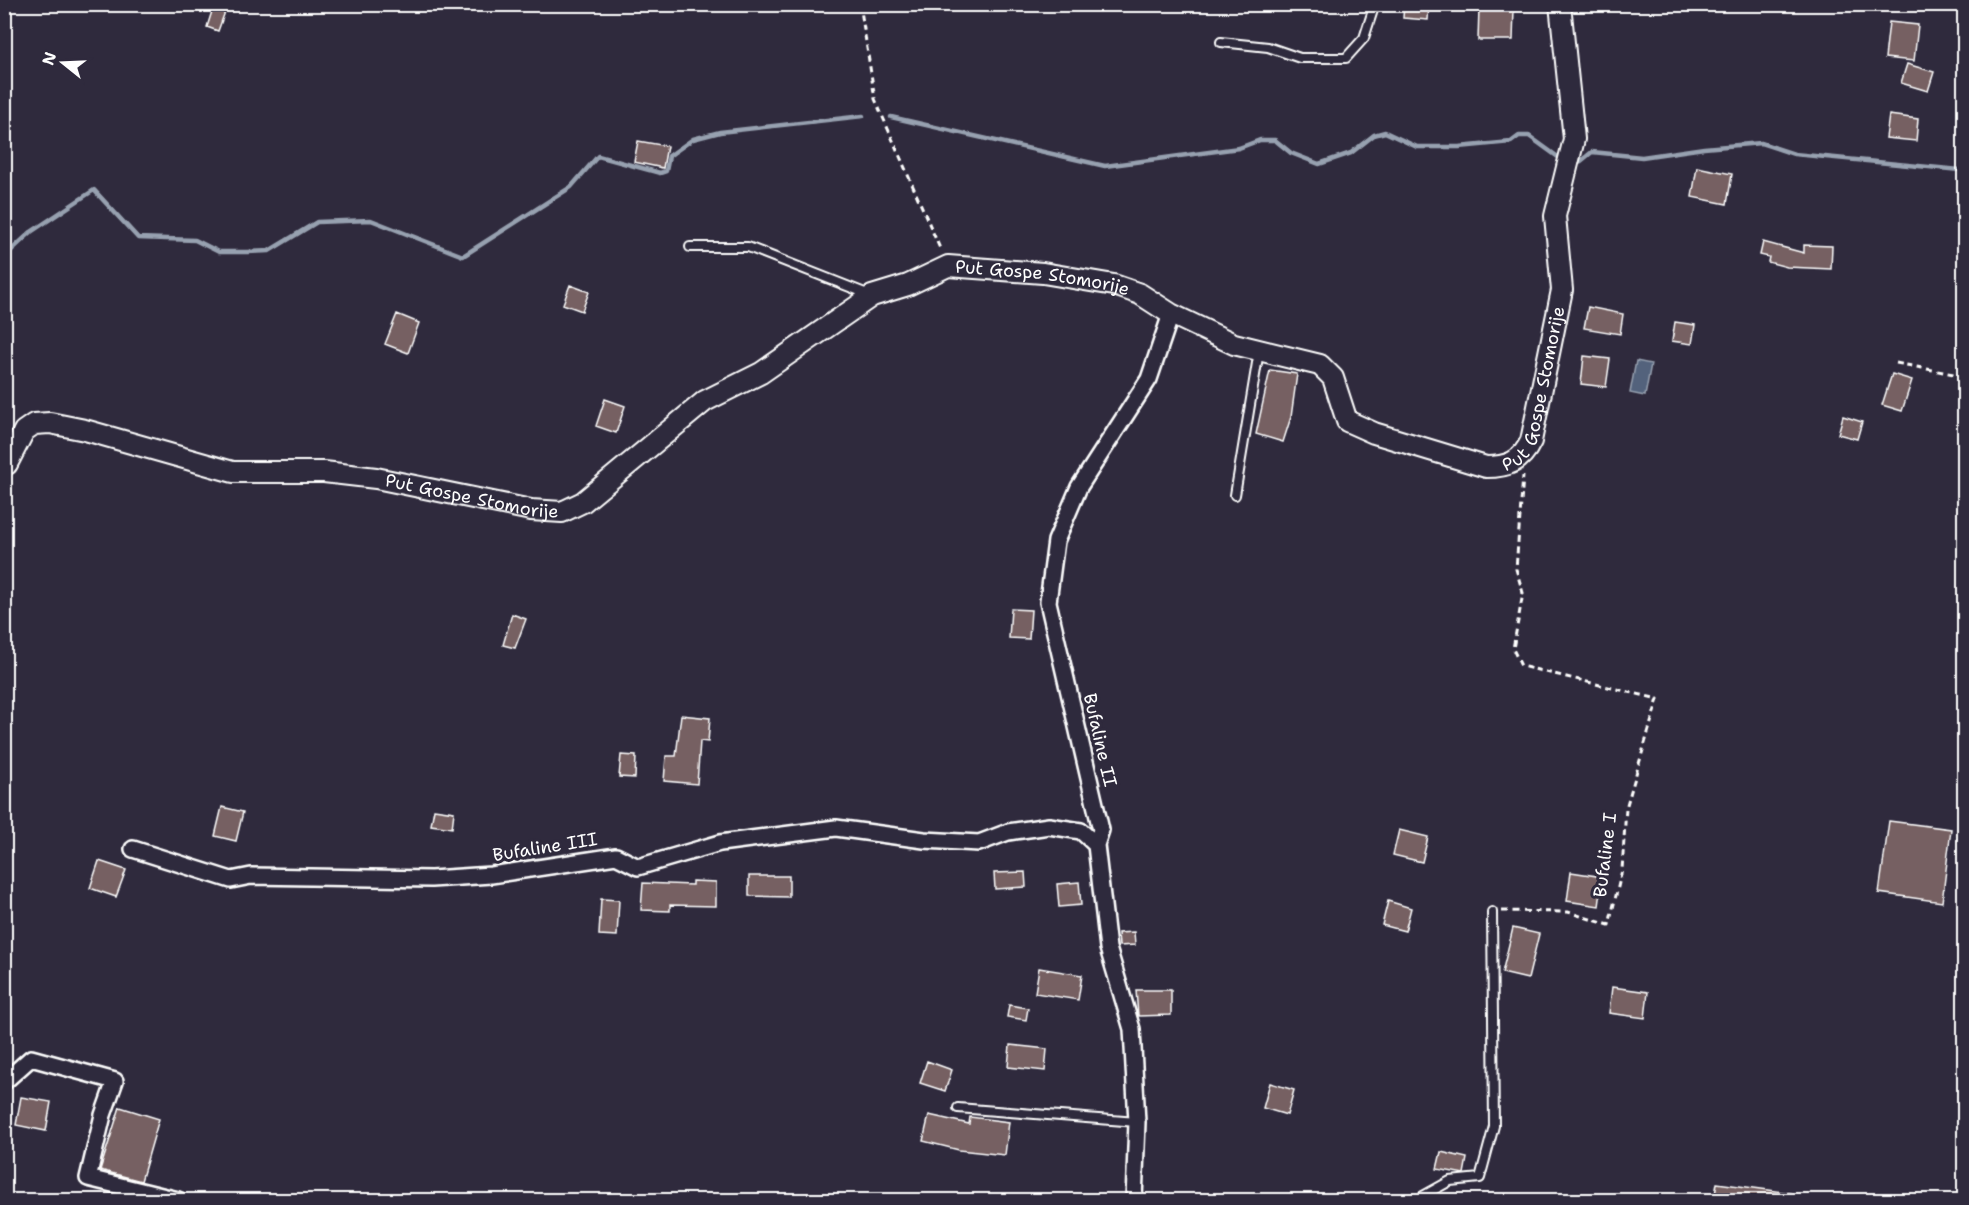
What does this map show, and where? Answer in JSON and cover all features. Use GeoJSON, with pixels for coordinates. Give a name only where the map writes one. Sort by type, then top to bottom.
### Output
{"type":"FeatureCollection","features":[{"type":"Feature","properties":{"kind":"street","name":"Put Gospe Stomorije"},"geometry":{"type":"LineString","coordinates":[[6,466],[24,431],[34,424],[50,423],[86,430],[233,472],[324,472],[376,478],[531,510],[562,512],[583,502],[705,401],[761,372],[872,296],[908,285],[948,266],[1043,273],[1114,285],[1140,294],[1171,314],[1234,344],[1320,365],[1333,378],[1347,422],[1374,433],[1486,467],[1504,467],[1517,461],[1525,453],[1531,441],[1562,290],[1555,216],[1574,139],[1560,4]]}},
{"type":"Feature","properties":{"kind":"street","name":"Bufaline II"},"geometry":{"type":"LineString","coordinates":[[1134,1200],[1137,1122],[1132,1029],[1108,948],[1096,845],[1101,830],[1048,602],[1056,541],[1079,487],[1149,379],[1171,314]]}},
{"type":"Feature","properties":{"kind":"street","name":"Bufaline III"},"geometry":{"type":"LineString","coordinates":[[133,849],[231,880],[251,876],[431,879],[491,875],[616,856],[638,867],[720,843],[836,828],[924,840],[979,843],[1008,832],[1049,826],[1081,831],[1096,845]]}},
{"type":"Feature","properties":{"kind":"street"},"geometry":{"type":"LineString","coordinates":[[4,1083],[31,1058],[115,1081],[103,1115],[88,1178],[178,1200]]}},
{"type":"Feature","properties":{"kind":"lane"},"geometry":{"type":"LineString","coordinates":[[1221,42],[1268,47],[1300,58],[1346,58],[1364,38],[1375,4]]}},
{"type":"Feature","properties":{"kind":"lane"},"geometry":{"type":"LineString","coordinates":[[690,247],[748,247],[872,296]]}},
{"type":"Feature","properties":{"kind":"lane"},"geometry":{"type":"LineString","coordinates":[[1235,495],[1259,350]]}},
{"type":"Feature","properties":{"kind":"lane"},"geometry":{"type":"LineString","coordinates":[[1422,1200],[1423,1197],[1450,1181],[1480,1178],[1494,1126],[1492,912]]}},
{"type":"Feature","properties":{"kind":"lane"},"geometry":{"type":"LineString","coordinates":[[958,1108],[1137,1122]]}},
{"type":"Feature","properties":{"kind":"path"},"geometry":{"type":"LineString","coordinates":[[860,4],[875,99],[948,266]]}},
{"type":"Feature","properties":{"kind":"path"},"geometry":{"type":"LineString","coordinates":[[1896,363],[1965,376]]}},
{"type":"Feature","properties":{"kind":"path","name":"Bufaline I"},"geometry":{"type":"LineString","coordinates":[[1492,912],[1526,909],[1568,912],[1609,925],[1622,870],[1626,808],[1658,699],[1521,666],[1513,649],[1523,593],[1516,569],[1525,453]]}},
{"type":"Feature","properties":{"kind":"water"},"geometry":{"type":"Polygon","coordinates":[[[1636,361],[1651,364],[1645,396],[1630,393],[1636,361]]]}},
{"type":"Feature","properties":{"kind":"building"},"geometry":{"type":"Polygon","coordinates":[[[1404,4],[1429,4],[1428,20],[1403,18],[1404,4]]]}},
{"type":"Feature","properties":{"kind":"building"},"geometry":{"type":"Polygon","coordinates":[[[214,5],[226,9],[218,31],[207,27],[214,5]]]}},
{"type":"Feature","properties":{"kind":"building"},"geometry":{"type":"Polygon","coordinates":[[[1479,8],[1514,9],[1513,40],[1478,40],[1479,8]]]}},
{"type":"Feature","properties":{"kind":"building"},"geometry":{"type":"Polygon","coordinates":[[[1889,22],[1918,25],[1914,61],[1885,58],[1889,22]]]}},
{"type":"Feature","properties":{"kind":"building"},"geometry":{"type":"Polygon","coordinates":[[[1907,64],[1934,72],[1928,91],[1901,83],[1907,64]]]}},
{"type":"Feature","properties":{"kind":"building"},"geometry":{"type":"Polygon","coordinates":[[[1889,115],[1918,119],[1916,141],[1886,138],[1889,115]]]}},
{"type":"Feature","properties":{"kind":"building"},"geometry":{"type":"Polygon","coordinates":[[[638,141],[667,146],[663,168],[634,162],[638,141]]]}},
{"type":"Feature","properties":{"kind":"building"},"geometry":{"type":"Polygon","coordinates":[[[1697,167],[1732,174],[1727,204],[1692,197],[1697,167]]]}},
{"type":"Feature","properties":{"kind":"building"},"geometry":{"type":"Polygon","coordinates":[[[1763,242],[1804,253],[1804,245],[1832,246],[1831,269],[1787,267],[1768,262],[1769,257],[1760,255],[1763,242]]]}},
{"type":"Feature","properties":{"kind":"building"},"geometry":{"type":"Polygon","coordinates":[[[570,285],[589,292],[582,311],[563,304],[570,285]]]}},
{"type":"Feature","properties":{"kind":"building"},"geometry":{"type":"Polygon","coordinates":[[[1588,307],[1623,314],[1620,334],[1584,328],[1588,307]]]}},
{"type":"Feature","properties":{"kind":"building"},"geometry":{"type":"Polygon","coordinates":[[[397,314],[419,323],[408,353],[385,344],[397,314]]]}},
{"type":"Feature","properties":{"kind":"building"},"geometry":{"type":"Polygon","coordinates":[[[1675,322],[1695,325],[1692,344],[1672,341],[1675,322]]]}},
{"type":"Feature","properties":{"kind":"building"},"geometry":{"type":"Polygon","coordinates":[[[1584,356],[1610,359],[1606,387],[1581,384],[1584,356]]]}},
{"type":"Feature","properties":{"kind":"building"},"geometry":{"type":"Polygon","coordinates":[[[1270,370],[1297,374],[1291,417],[1283,442],[1256,434],[1270,370]]]}},
{"type":"Feature","properties":{"kind":"building"},"geometry":{"type":"Polygon","coordinates":[[[1892,374],[1912,380],[1902,411],[1882,405],[1892,374]]]}},
{"type":"Feature","properties":{"kind":"building"},"geometry":{"type":"Polygon","coordinates":[[[605,399],[625,406],[616,433],[596,426],[605,399]]]}},
{"type":"Feature","properties":{"kind":"building"},"geometry":{"type":"Polygon","coordinates":[[[1843,416],[1862,422],[1857,439],[1838,434],[1843,416]]]}},
{"type":"Feature","properties":{"kind":"building"},"geometry":{"type":"Polygon","coordinates":[[[1011,609],[1031,610],[1029,639],[1009,638],[1011,609]]]}},
{"type":"Feature","properties":{"kind":"building"},"geometry":{"type":"Polygon","coordinates":[[[512,614],[526,619],[515,648],[503,645],[512,614]]]}},
{"type":"Feature","properties":{"kind":"building"},"geometry":{"type":"Polygon","coordinates":[[[681,715],[710,718],[708,742],[700,741],[697,784],[664,781],[666,756],[676,756],[681,715]]]}},
{"type":"Feature","properties":{"kind":"building"},"geometry":{"type":"Polygon","coordinates":[[[621,755],[636,756],[635,778],[619,777],[621,755]]]}},
{"type":"Feature","properties":{"kind":"building"},"geometry":{"type":"Polygon","coordinates":[[[222,807],[243,812],[236,841],[215,836],[222,807]]]}},
{"type":"Feature","properties":{"kind":"building"},"geometry":{"type":"Polygon","coordinates":[[[434,809],[454,812],[452,828],[431,825],[434,809]]]}},
{"type":"Feature","properties":{"kind":"building"},"geometry":{"type":"Polygon","coordinates":[[[1889,821],[1951,829],[1942,902],[1879,893],[1889,821]]]}},
{"type":"Feature","properties":{"kind":"building"},"geometry":{"type":"Polygon","coordinates":[[[1399,830],[1428,837],[1422,862],[1393,855],[1399,830]]]}},
{"type":"Feature","properties":{"kind":"building"},"geometry":{"type":"Polygon","coordinates":[[[99,861],[126,870],[116,897],[90,888],[99,861]]]}},
{"type":"Feature","properties":{"kind":"building"},"geometry":{"type":"Polygon","coordinates":[[[1025,872],[1026,887],[995,889],[994,873],[1025,872]]]}},
{"type":"Feature","properties":{"kind":"building"},"geometry":{"type":"Polygon","coordinates":[[[1571,872],[1603,877],[1599,906],[1567,901],[1571,872]]]}},
{"type":"Feature","properties":{"kind":"building"},"geometry":{"type":"Polygon","coordinates":[[[749,876],[789,876],[789,897],[749,896],[749,876]]]}},
{"type":"Feature","properties":{"kind":"building"},"geometry":{"type":"Polygon","coordinates":[[[692,881],[716,882],[716,906],[670,905],[670,911],[641,910],[643,883],[692,885],[692,881]]]}},
{"type":"Feature","properties":{"kind":"building"},"geometry":{"type":"Polygon","coordinates":[[[1079,882],[1081,905],[1059,907],[1057,884],[1079,882]]]}},
{"type":"Feature","properties":{"kind":"building"},"geometry":{"type":"Polygon","coordinates":[[[601,899],[619,900],[617,936],[599,935],[601,899]]]}},
{"type":"Feature","properties":{"kind":"building"},"geometry":{"type":"Polygon","coordinates":[[[1388,901],[1411,908],[1405,931],[1382,925],[1388,901]]]}},
{"type":"Feature","properties":{"kind":"building"},"geometry":{"type":"Polygon","coordinates":[[[1513,928],[1539,934],[1528,979],[1502,973],[1513,928]]]}},
{"type":"Feature","properties":{"kind":"building"},"geometry":{"type":"Polygon","coordinates":[[[1134,932],[1135,945],[1119,946],[1118,933],[1134,932]]]}},
{"type":"Feature","properties":{"kind":"building"},"geometry":{"type":"Polygon","coordinates":[[[1039,968],[1082,975],[1078,1000],[1035,993],[1039,968]]]}},
{"type":"Feature","properties":{"kind":"building"},"geometry":{"type":"Polygon","coordinates":[[[1612,987],[1648,992],[1645,1018],[1609,1013],[1612,987]]]}},
{"type":"Feature","properties":{"kind":"building"},"geometry":{"type":"Polygon","coordinates":[[[1136,990],[1171,990],[1171,1015],[1138,1016],[1136,990]]]}},
{"type":"Feature","properties":{"kind":"building"},"geometry":{"type":"Polygon","coordinates":[[[1009,1005],[1028,1008],[1026,1020],[1007,1017],[1009,1005]]]}},
{"type":"Feature","properties":{"kind":"building"},"geometry":{"type":"Polygon","coordinates":[[[1010,1045],[1047,1049],[1045,1071],[1008,1067],[1010,1045]]]}},
{"type":"Feature","properties":{"kind":"building"},"geometry":{"type":"Polygon","coordinates":[[[927,1061],[952,1070],[945,1091],[920,1083],[927,1061]]]}},
{"type":"Feature","properties":{"kind":"building"},"geometry":{"type":"Polygon","coordinates":[[[1270,1083],[1294,1090],[1287,1115],[1263,1108],[1270,1083]]]}},
{"type":"Feature","properties":{"kind":"building"},"geometry":{"type":"Polygon","coordinates":[[[21,1097],[51,1102],[46,1131],[16,1125],[21,1097]]]}},
{"type":"Feature","properties":{"kind":"building"},"geometry":{"type":"Polygon","coordinates":[[[120,1107],[159,1119],[141,1181],[100,1170],[120,1107]]]}},
{"type":"Feature","properties":{"kind":"building"},"geometry":{"type":"Polygon","coordinates":[[[929,1115],[969,1124],[970,1117],[1009,1122],[1005,1155],[959,1150],[923,1141],[929,1115]]]}},
{"type":"Feature","properties":{"kind":"building"},"geometry":{"type":"Polygon","coordinates":[[[1441,1152],[1467,1158],[1464,1174],[1437,1169],[1441,1152]]]}},
{"type":"Feature","properties":{"kind":"building"},"geometry":{"type":"Polygon","coordinates":[[[1717,1183],[1790,1193],[1790,1200],[1714,1200],[1717,1183]]]}},
{"type":"Feature","properties":{"kind":"waterway"},"geometry":{"type":"LineString","coordinates":[[4,257],[31,232],[94,190],[138,238],[195,240],[219,252],[269,251],[317,222],[371,220],[463,256],[571,187],[598,156],[660,173],[666,171],[669,156],[693,139],[720,132],[863,116]]}},
{"type":"Feature","properties":{"kind":"waterway"},"geometry":{"type":"LineString","coordinates":[[891,117],[1105,166],[1239,148],[1260,140],[1275,140],[1291,153],[1319,164],[1351,153],[1374,135],[1385,132],[1417,147],[1459,147],[1511,142],[1519,136],[1529,136],[1558,157]]}},
{"type":"Feature","properties":{"kind":"waterway"},"geometry":{"type":"LineString","coordinates":[[1581,161],[1592,152],[1642,157],[1761,143],[1794,154],[1960,170],[1964,174]]}}]}
